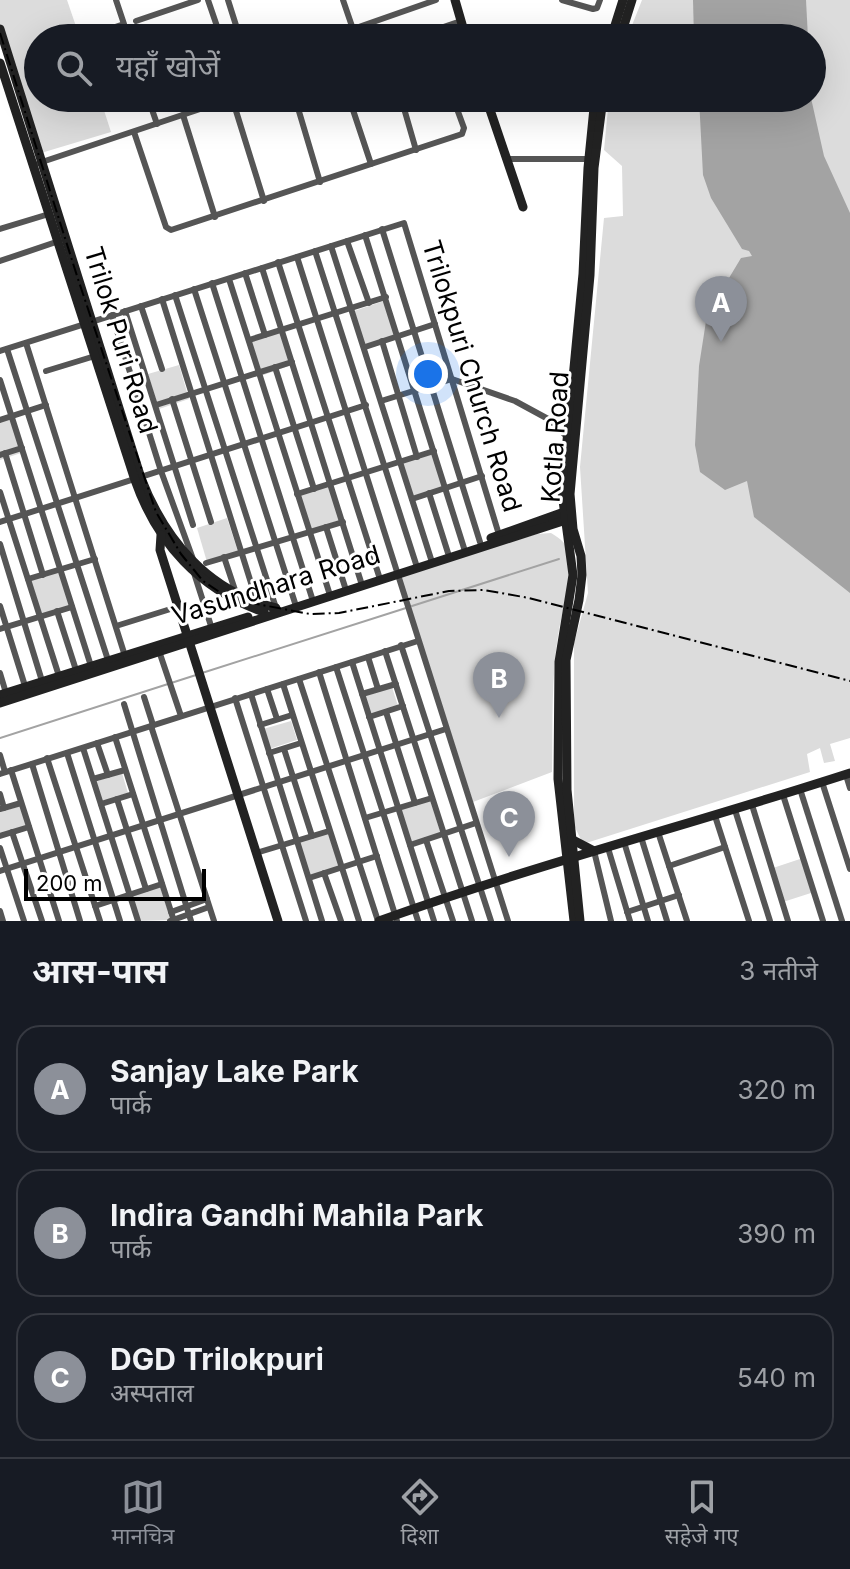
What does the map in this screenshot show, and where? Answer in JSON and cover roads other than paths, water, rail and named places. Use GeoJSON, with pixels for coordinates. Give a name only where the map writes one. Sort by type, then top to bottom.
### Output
{"type":"FeatureCollection","features":[{"type":"Feature","properties":{"kind":"street"},"geometry":{"type":"LineString","coordinates":[[116,0],[124,24]]}},
{"type":"Feature","properties":{"kind":"street"},"geometry":{"type":"LineString","coordinates":[[136,21],[198,0]]}},
{"type":"Feature","properties":{"kind":"street"},"geometry":{"type":"LineString","coordinates":[[208,0],[216,24]]}},
{"type":"Feature","properties":{"kind":"street"},"geometry":{"type":"LineString","coordinates":[[228,0],[236,24]]}},
{"type":"Feature","properties":{"kind":"street"},"geometry":{"type":"LineString","coordinates":[[343,0],[351,24]]}},
{"type":"Feature","properties":{"kind":"street"},"geometry":{"type":"LineString","coordinates":[[367,24],[436,0]]}},
{"type":"Feature","properties":{"kind":"street"},"geometry":{"type":"LineString","coordinates":[[455,0],[462,24]]}},
{"type":"Feature","properties":{"kind":"street"},"geometry":{"type":"LineString","coordinates":[[562,0],[593,9],[597,8],[600,0]]}},
{"type":"Feature","properties":{"kind":"street"},"geometry":{"type":"LineString","coordinates":[[615,24],[623,0]]}},
{"type":"Feature","properties":{"kind":"street"},"geometry":{"type":"LineString","coordinates":[[624,24],[632,0]]}},
{"type":"Feature","properties":{"kind":"street"},"geometry":{"type":"LineString","coordinates":[[455,24],[461,21]]}},
{"type":"Feature","properties":{"kind":"street","name":"Trilok Puri Road"},"geometry":{"type":"LineString","coordinates":[[0,29],[62,240]]}},
{"type":"Feature","properties":{"kind":"street"},"geometry":{"type":"LineString","coordinates":[[0,63],[4,88],[38,164],[49,214],[62,240],[89,323]]}},
{"type":"Feature","properties":{"kind":"street"},"geometry":{"type":"LineString","coordinates":[[153,112],[157,124]]}},
{"type":"Feature","properties":{"kind":"street"},"geometry":{"type":"LineString","coordinates":[[38,164],[192,112]]}},
{"type":"Feature","properties":{"kind":"street"},"geometry":{"type":"LineString","coordinates":[[237,112],[264,201]]}},
{"type":"Feature","properties":{"kind":"street"},"geometry":{"type":"LineString","coordinates":[[299,112],[320,182]]}},
{"type":"Feature","properties":{"kind":"street"},"geometry":{"type":"LineString","coordinates":[[354,112],[371,164]]}},
{"type":"Feature","properties":{"kind":"street"},"geometry":{"type":"LineString","coordinates":[[405,112],[416,150]]}},
{"type":"Feature","properties":{"kind":"street"},"geometry":{"type":"LineString","coordinates":[[134,132],[167,229],[171,230],[462,134],[464,128],[458,112]]}},
{"type":"Feature","properties":{"kind":"street"},"geometry":{"type":"LineString","coordinates":[[491,112],[523,207]]}},
{"type":"Feature","properties":{"kind":"street","name":"Kotla Road"},"geometry":{"type":"LineString","coordinates":[[574,921],[569,858],[571,839],[565,675],[582,575],[562,493],[583,274],[594,112]]}},
{"type":"Feature","properties":{"kind":"street","name":"Kotla Road"},"geometry":{"type":"LineString","coordinates":[[580,921],[558,779],[559,662],[573,575],[567,516],[590,275],[594,168],[601,112]]}},
{"type":"Feature","properties":{"kind":"street"},"geometry":{"type":"LineString","coordinates":[[183,115],[215,217]]}},
{"type":"Feature","properties":{"kind":"street"},"geometry":{"type":"LineString","coordinates":[[507,159],[589,159]]}},
{"type":"Feature","properties":{"kind":"street"},"geometry":{"type":"LineString","coordinates":[[0,229],[49,214]]}},
{"type":"Feature","properties":{"kind":"street","name":"Trilokpuri Church Road"},"geometry":{"type":"LineString","coordinates":[[4,350],[404,223],[500,538]]}},
{"type":"Feature","properties":{"kind":"street"},"geometry":{"type":"LineString","coordinates":[[382,229],[480,542]]}},
{"type":"Feature","properties":{"kind":"street"},"geometry":{"type":"LineString","coordinates":[[365,235],[464,548]]}},
{"type":"Feature","properties":{"kind":"street"},"geometry":{"type":"LineString","coordinates":[[0,261],[62,240]]}},
{"type":"Feature","properties":{"kind":"street"},"geometry":{"type":"LineString","coordinates":[[347,241],[369,303]]}},
{"type":"Feature","properties":{"kind":"street"},"geometry":{"type":"LineString","coordinates":[[331,246],[431,559]]}},
{"type":"Feature","properties":{"kind":"street"},"geometry":{"type":"LineString","coordinates":[[315,251],[416,564]]}},
{"type":"Feature","properties":{"kind":"street"},"geometry":{"type":"LineString","coordinates":[[297,257],[508,921]]}},
{"type":"Feature","properties":{"kind":"street"},"geometry":{"type":"LineString","coordinates":[[278,262],[379,576]]}},
{"type":"Feature","properties":{"kind":"street"},"geometry":{"type":"LineString","coordinates":[[262,268],[361,582]]}},
{"type":"Feature","properties":{"kind":"street"},"geometry":{"type":"LineString","coordinates":[[245,273],[265,335]]}},
{"type":"Feature","properties":{"kind":"street"},"geometry":{"type":"LineString","coordinates":[[229,279],[329,592]]}},
{"type":"Feature","properties":{"kind":"street"},"geometry":{"type":"LineString","coordinates":[[212,283],[312,598]]}},
{"type":"Feature","properties":{"kind":"street"},"geometry":{"type":"LineString","coordinates":[[194,289],[295,603]]}},
{"type":"Feature","properties":{"kind":"street"},"geometry":{"type":"LineString","coordinates":[[175,295],[276,608]]}},
{"type":"Feature","properties":{"kind":"street"},"geometry":{"type":"LineString","coordinates":[[249,340],[386,297]]}},
{"type":"Feature","properties":{"kind":"street"},"geometry":{"type":"LineString","coordinates":[[162,299],[241,553],[262,609]]}},
{"type":"Feature","properties":{"kind":"street"},"geometry":{"type":"LineString","coordinates":[[141,306],[162,369]]}},
{"type":"Feature","properties":{"kind":"street"},"geometry":{"type":"LineString","coordinates":[[125,311],[193,525]]}},
{"type":"Feature","properties":{"kind":"street"},"geometry":{"type":"LineString","coordinates":[[112,315],[194,568]]}},
{"type":"Feature","properties":{"kind":"street","name":"Trilok Puri Road"},"geometry":{"type":"LineString","coordinates":[[89,323],[105,387],[138,479],[163,532],[194,568],[222,593],[262,609]]}},
{"type":"Feature","properties":{"kind":"street","name":"Trilok Puri Road"},"geometry":{"type":"LineString","coordinates":[[89,323],[138,479]]}},
{"type":"Feature","properties":{"kind":"street"},"geometry":{"type":"LineString","coordinates":[[365,347],[435,324]]}},
{"type":"Feature","properties":{"kind":"street"},"geometry":{"type":"LineString","coordinates":[[382,341],[417,457]]}},
{"type":"Feature","properties":{"kind":"street"},"geometry":{"type":"LineString","coordinates":[[26,343],[125,656]]}},
{"type":"Feature","properties":{"kind":"street"},"geometry":{"type":"LineString","coordinates":[[4,350],[27,411],[108,660]]}},
{"type":"Feature","properties":{"kind":"street"},"geometry":{"type":"LineString","coordinates":[[46,371],[95,356]]}},
{"type":"Feature","properties":{"kind":"street"},"geometry":{"type":"LineString","coordinates":[[156,405],[292,362]]}},
{"type":"Feature","properties":{"kind":"street"},"geometry":{"type":"LineString","coordinates":[[275,367],[314,489]]}},
{"type":"Feature","properties":{"kind":"street"},"geometry":{"type":"LineString","coordinates":[[381,401],[452,379],[502,395],[550,420],[567,437]]}},
{"type":"Feature","properties":{"kind":"street"},"geometry":{"type":"LineString","coordinates":[[0,380],[91,666]]}},
{"type":"Feature","properties":{"kind":"street"},"geometry":{"type":"LineString","coordinates":[[172,399],[211,522]]}},
{"type":"Feature","properties":{"kind":"street"},"geometry":{"type":"LineString","coordinates":[[0,420],[46,405]]}},
{"type":"Feature","properties":{"kind":"street"},"geometry":{"type":"LineString","coordinates":[[0,522],[366,405]]}},
{"type":"Feature","properties":{"kind":"street"},"geometry":{"type":"LineString","coordinates":[[550,420],[570,415]]}},
{"type":"Feature","properties":{"kind":"street"},"geometry":{"type":"LineString","coordinates":[[22,448],[3,454],[43,575]]}},
{"type":"Feature","properties":{"kind":"street"},"geometry":{"type":"LineString","coordinates":[[297,494],[434,451]]}},
{"type":"Feature","properties":{"kind":"street"},"geometry":{"type":"LineString","coordinates":[[412,499],[482,476]]}},
{"type":"Feature","properties":{"kind":"street"},"geometry":{"type":"LineString","coordinates":[[0,492],[59,676]]}},
{"type":"Feature","properties":{"kind":"street"},"geometry":{"type":"LineString","coordinates":[[429,493],[448,553]]}},
{"type":"Feature","properties":{"kind":"street","name":"Vasundhara Road"},"geometry":{"type":"LineString","coordinates":[[188,638],[262,609],[398,573],[567,516]]}},
{"type":"Feature","properties":{"kind":"street"},"geometry":{"type":"LineString","coordinates":[[206,563],[343,522]]}},
{"type":"Feature","properties":{"kind":"street"},"geometry":{"type":"LineString","coordinates":[[326,527],[345,587]]}},
{"type":"Feature","properties":{"kind":"street"},"geometry":{"type":"LineString","coordinates":[[163,532],[160,550],[278,921]]}},
{"type":"Feature","properties":{"kind":"street","name":"Vasundhara Road"},"geometry":{"type":"LineString","coordinates":[[0,703],[262,609],[295,603],[379,576],[398,573],[480,542],[500,538]]}},
{"type":"Feature","properties":{"kind":"street"},"geometry":{"type":"LineString","coordinates":[[0,544],[42,681]]}},
{"type":"Feature","properties":{"kind":"street"},"geometry":{"type":"LineString","coordinates":[[224,557],[236,593]]}},
{"type":"Feature","properties":{"kind":"street"},"geometry":{"type":"LineString","coordinates":[[28,579],[95,559]]}},
{"type":"Feature","properties":{"kind":"street","name":"Trilok Puri Road"},"geometry":{"type":"LineString","coordinates":[[194,568],[262,609]]}},
{"type":"Feature","properties":{"kind":"street","name":"Trilok Puri Road"},"geometry":{"type":"LineString","coordinates":[[194,568],[212,629]]}},
{"type":"Feature","properties":{"kind":"street"},"geometry":{"type":"LineString","coordinates":[[0,606],[4,628],[25,686]]}},
{"type":"Feature","properties":{"kind":"street"},"geometry":{"type":"LineString","coordinates":[[4,628],[72,607]]}},
{"type":"Feature","properties":{"kind":"street"},"geometry":{"type":"LineString","coordinates":[[116,626],[177,607]]}},
{"type":"Feature","properties":{"kind":"street"},"geometry":{"type":"LineString","coordinates":[[57,611],[76,670]]}},
{"type":"Feature","properties":{"kind":"street"},"geometry":{"type":"LineString","coordinates":[[5,772],[418,641]]}},
{"type":"Feature","properties":{"kind":"street"},"geometry":{"type":"LineString","coordinates":[[401,645],[491,921]]}},
{"type":"Feature","properties":{"kind":"street"},"geometry":{"type":"LineString","coordinates":[[158,648],[181,716]]}},
{"type":"Feature","properties":{"kind":"street","name":"Vasundhara Road"},"geometry":{"type":"LineString","coordinates":[[3,694],[108,660],[158,648]]}},
{"type":"Feature","properties":{"kind":"street"},"geometry":{"type":"LineString","coordinates":[[385,651],[472,921]]}},
{"type":"Feature","properties":{"kind":"street"},"geometry":{"type":"LineString","coordinates":[[368,657],[378,689]]}},
{"type":"Feature","properties":{"kind":"street"},"geometry":{"type":"LineString","coordinates":[[352,662],[434,921]]}},
{"type":"Feature","properties":{"kind":"street"},"geometry":{"type":"LineString","coordinates":[[336,667],[418,921]]}},
{"type":"Feature","properties":{"kind":"street"},"geometry":{"type":"LineString","coordinates":[[319,672],[396,918]]}},
{"type":"Feature","properties":{"kind":"street"},"geometry":{"type":"LineString","coordinates":[[0,673],[3,694]]}},
{"type":"Feature","properties":{"kind":"street"},"geometry":{"type":"LineString","coordinates":[[299,679],[378,921],[396,918],[414,909],[569,858],[848,774],[850,788]]}},
{"type":"Feature","properties":{"kind":"street"},"geometry":{"type":"LineString","coordinates":[[283,684],[359,921]]}},
{"type":"Feature","properties":{"kind":"street"},"geometry":{"type":"LineString","coordinates":[[362,694],[396,684]]}},
{"type":"Feature","properties":{"kind":"street"},"geometry":{"type":"LineString","coordinates":[[267,689],[277,719]]}},
{"type":"Feature","properties":{"kind":"street"},"geometry":{"type":"LineString","coordinates":[[251,694],[322,921]]}},
{"type":"Feature","properties":{"kind":"street"},"geometry":{"type":"LineString","coordinates":[[144,697],[214,921]]}},
{"type":"Feature","properties":{"kind":"street"},"geometry":{"type":"LineString","coordinates":[[235,698],[306,921]]}},
{"type":"Feature","properties":{"kind":"street"},"geometry":{"type":"LineString","coordinates":[[124,704],[189,914]]}},
{"type":"Feature","properties":{"kind":"street"},"geometry":{"type":"LineString","coordinates":[[369,717],[403,706]]}},
{"type":"Feature","properties":{"kind":"street"},"geometry":{"type":"LineString","coordinates":[[386,712],[415,803]]}},
{"type":"Feature","properties":{"kind":"street"},"geometry":{"type":"LineString","coordinates":[[260,725],[292,715]]}},
{"type":"Feature","properties":{"kind":"street"},"geometry":{"type":"LineString","coordinates":[[3,870],[446,729]]}},
{"type":"Feature","properties":{"kind":"street"},"geometry":{"type":"LineString","coordinates":[[115,737],[173,918],[189,914],[208,903]]}},
{"type":"Feature","properties":{"kind":"street"},"geometry":{"type":"LineString","coordinates":[[97,743],[108,775]]}},
{"type":"Feature","properties":{"kind":"street"},"geometry":{"type":"LineString","coordinates":[[269,753],[301,743]]}},
{"type":"Feature","properties":{"kind":"street"},"geometry":{"type":"LineString","coordinates":[[83,748],[138,921]]}},
{"type":"Feature","properties":{"kind":"street"},"geometry":{"type":"LineString","coordinates":[[284,749],[312,836]]}},
{"type":"Feature","properties":{"kind":"street"},"geometry":{"type":"LineString","coordinates":[[67,753],[120,921]]}},
{"type":"Feature","properties":{"kind":"street"},"geometry":{"type":"LineString","coordinates":[[0,755],[21,803],[59,921]]}},
{"type":"Feature","properties":{"kind":"street"},"geometry":{"type":"LineString","coordinates":[[47,758],[100,921]]}},
{"type":"Feature","properties":{"kind":"street"},"geometry":{"type":"LineString","coordinates":[[32,764],[80,921]]}},
{"type":"Feature","properties":{"kind":"street"},"geometry":{"type":"LineString","coordinates":[[93,779],[125,770]]}},
{"type":"Feature","properties":{"kind":"street"},"geometry":{"type":"LineString","coordinates":[[822,782],[850,869]]}},
{"type":"Feature","properties":{"kind":"street"},"geometry":{"type":"LineString","coordinates":[[800,789],[842,921]]}},
{"type":"Feature","properties":{"kind":"street"},"geometry":{"type":"LineString","coordinates":[[0,794],[2,808],[21,803]]}},
{"type":"Feature","properties":{"kind":"street"},"geometry":{"type":"LineString","coordinates":[[101,804],[133,794]]}},
{"type":"Feature","properties":{"kind":"street"},"geometry":{"type":"LineString","coordinates":[[783,795],[823,921]]}},
{"type":"Feature","properties":{"kind":"street"},"geometry":{"type":"LineString","coordinates":[[365,818],[432,798]]}},
{"type":"Feature","properties":{"kind":"street"},"geometry":{"type":"LineString","coordinates":[[117,799],[146,889]]}},
{"type":"Feature","properties":{"kind":"street"},"geometry":{"type":"LineString","coordinates":[[752,805],[788,921]]}},
{"type":"Feature","properties":{"kind":"street"},"geometry":{"type":"LineString","coordinates":[[735,810],[770,921]]}},
{"type":"Feature","properties":{"kind":"street"},"geometry":{"type":"LineString","coordinates":[[715,816],[749,921]]}},
{"type":"Feature","properties":{"kind":"street"},"geometry":{"type":"LineString","coordinates":[[410,845],[476,823]]}},
{"type":"Feature","properties":{"kind":"street"},"geometry":{"type":"LineString","coordinates":[[0,836],[29,827]]}},
{"type":"Feature","properties":{"kind":"street"},"geometry":{"type":"LineString","coordinates":[[256,853],[329,831]]}},
{"type":"Feature","properties":{"kind":"street"},"geometry":{"type":"LineString","coordinates":[[12,832],[42,921]]}},
{"type":"Feature","properties":{"kind":"street"},"geometry":{"type":"LineString","coordinates":[[658,832],[687,921]]}},
{"type":"Feature","properties":{"kind":"street"},"geometry":{"type":"LineString","coordinates":[[641,837],[667,921]]}},
{"type":"Feature","properties":{"kind":"street"},"geometry":{"type":"LineString","coordinates":[[571,839],[594,851],[611,921]]}},
{"type":"Feature","properties":{"kind":"street"},"geometry":{"type":"LineString","coordinates":[[426,840],[453,921]]}},
{"type":"Feature","properties":{"kind":"street"},"geometry":{"type":"LineString","coordinates":[[624,842],[648,921]]}},
{"type":"Feature","properties":{"kind":"street"},"geometry":{"type":"LineString","coordinates":[[669,866],[725,847]]}},
{"type":"Feature","properties":{"kind":"street"},"geometry":{"type":"LineString","coordinates":[[0,848],[3,870],[24,921]]}},
{"type":"Feature","properties":{"kind":"street"},"geometry":{"type":"LineString","coordinates":[[608,848],[630,921]]}},
{"type":"Feature","properties":{"kind":"street"},"geometry":{"type":"LineString","coordinates":[[309,878],[377,856]]}},
{"type":"Feature","properties":{"kind":"street"},"geometry":{"type":"LineString","coordinates":[[324,873],[341,921]]}},
{"type":"Feature","properties":{"kind":"street"},"geometry":{"type":"LineString","coordinates":[[95,906],[162,884]]}},
{"type":"Feature","properties":{"kind":"street"},"geometry":{"type":"LineString","coordinates":[[627,912],[679,895]]}},
{"type":"Feature","properties":{"kind":"street"},"geometry":{"type":"LineString","coordinates":[[0,911],[3,921]]}},
{"type":"Feature","properties":{"kind":"waterway"},"geometry":{"type":"LineString","coordinates":[[412,606],[559,559]]}},
{"type":"Feature","properties":{"kind":"waterway"},"geometry":{"type":"LineString","coordinates":[[202,673],[406,608]]}},
{"type":"Feature","properties":{"kind":"waterway"},"geometry":{"type":"LineString","coordinates":[[0,738],[196,675]]}},
{"type":"Feature","properties":{"kind":"railway"},"geometry":{"type":"LineString","coordinates":[[0,33],[24,109]]}},
{"type":"Feature","properties":{"kind":"railway"},"geometry":{"type":"LineString","coordinates":[[25,112],[156,512],[181,554],[203,581],[230,599],[310,614],[339,613],[449,591],[484,590],[529,598],[850,681]]}},
{"type":"Feature","properties":{"kind":"place","name":"Sanjay Lake Park"},"geometry":{"type":"Point","coordinates":[721,342]}},
{"type":"Feature","properties":{"kind":"place","name":"Indira Gandhi Mahila Park"},"geometry":{"type":"Point","coordinates":[499,718]}},
{"type":"Feature","properties":{"kind":"place","name":"DGD Trilokpuri"},"geometry":{"type":"Point","coordinates":[509,857]}}]}
